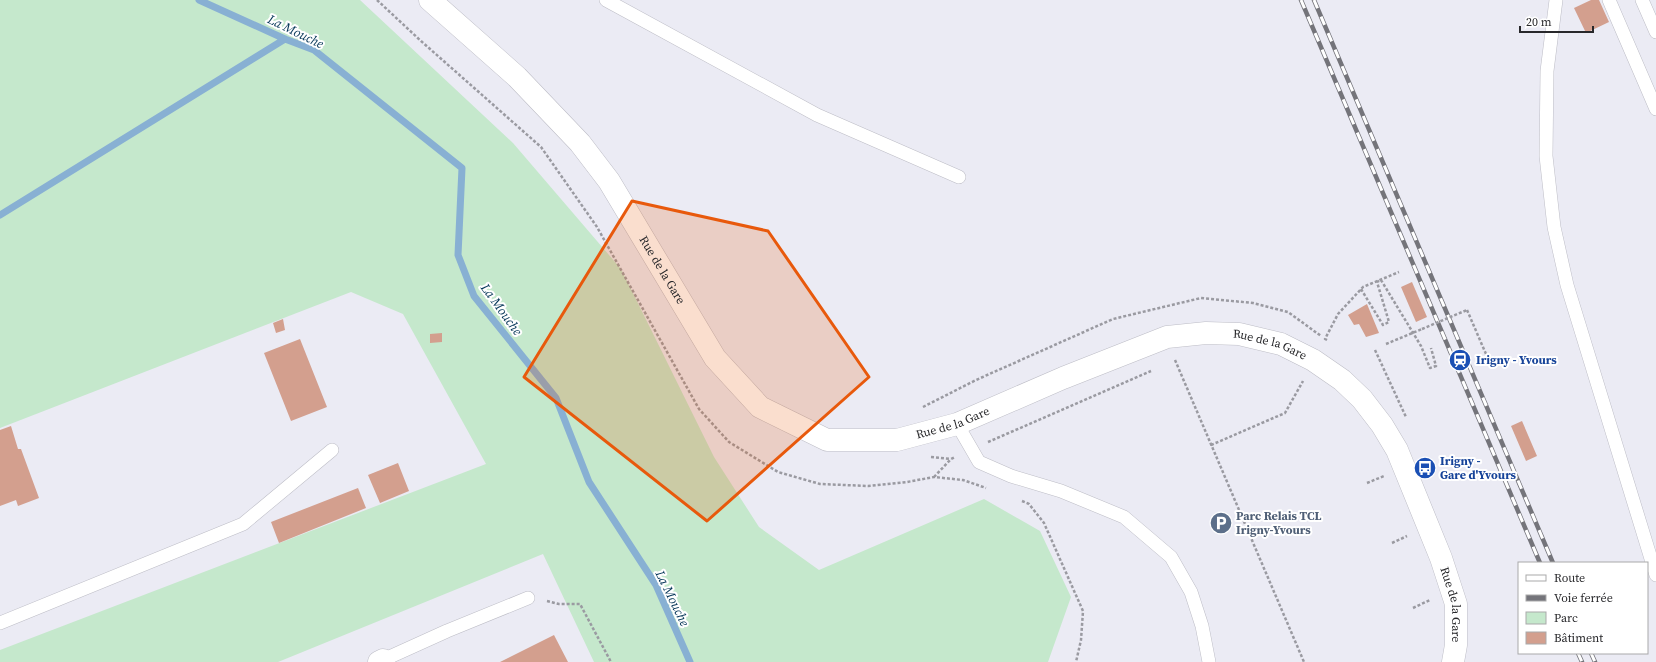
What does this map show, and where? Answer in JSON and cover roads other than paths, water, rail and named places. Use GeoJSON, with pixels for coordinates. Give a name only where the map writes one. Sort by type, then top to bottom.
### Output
{"type":"FeatureCollection","features":[{"type":"Feature","properties":{"kind":"street","name":"Rue de la Gare"},"geometry":{"type":"LineString","coordinates":[[430,0],[517,77],[580,143],[609,181],[715,358],[760,407],[827,440],[897,440],[957,424],[1063,378],[1167,337],[1206,333],[1239,334],[1282,344],[1313,360],[1342,380],[1362,399],[1382,425],[1397,450],[1441,558],[1456,604],[1456,645],[1452,662]]}},
{"type":"Feature","properties":{"kind":"lane"},"geometry":{"type":"LineString","coordinates":[[606,0],[817,115],[959,177]]}},
{"type":"Feature","properties":{"kind":"lane"},"geometry":{"type":"LineString","coordinates":[[1556,0],[1547,79],[1546,156],[1554,227],[1567,285],[1656,575]]}},
{"type":"Feature","properties":{"kind":"lane"},"geometry":{"type":"LineString","coordinates":[[1609,0],[1656,109]]}},
{"type":"Feature","properties":{"kind":"lane"},"geometry":{"type":"LineString","coordinates":[[1642,0],[1656,32]]}},
{"type":"Feature","properties":{"kind":"lane"},"geometry":{"type":"LineString","coordinates":[[957,424],[979,462],[1005,473],[1061,491],[1124,517],[1171,557],[1191,592],[1202,626],[1208,662]]}},
{"type":"Feature","properties":{"kind":"lane"},"geometry":{"type":"LineString","coordinates":[[0,623],[242,524],[332,450]]}},
{"type":"Feature","properties":{"kind":"lane"},"geometry":{"type":"LineString","coordinates":[[382,661],[528,598]]}},
{"type":"Feature","properties":{"kind":"waterway","name":"La Mouche"},"geometry":{"type":"LineString","coordinates":[[199,0],[285,39],[314,50],[462,168],[458,255],[474,296],[556,398],[589,482],[656,585],[690,662]]}},
{"type":"Feature","properties":{"kind":"waterway"},"geometry":{"type":"LineString","coordinates":[[0,215],[285,39]]}},
{"type":"Feature","properties":{"kind":"railway"},"geometry":{"type":"LineString","coordinates":[[1301,0],[1540,562]]}},
{"type":"Feature","properties":{"kind":"railway"},"geometry":{"type":"LineString","coordinates":[[1314,0],[1553,562]]}},
{"type":"Feature","properties":{"kind":"railway"},"geometry":{"type":"LineString","coordinates":[[1578,654],[1582,662]]}},
{"type":"Feature","properties":{"kind":"railway"},"geometry":{"type":"LineString","coordinates":[[1591,654],[1595,662]]}},
{"type":"Feature","properties":{"kind":"place","name":"Irigny - Yvours"},"geometry":{"type":"Point","coordinates":[1460,360]}},
{"type":"Feature","properties":{"kind":"place","name":"Irigny - Gare d'Yvours"},"geometry":{"type":"Point","coordinates":[1425,468]}},
{"type":"Feature","properties":{"kind":"place","name":"Parc Relais TCL Irigny-Yvours"},"geometry":{"type":"Point","coordinates":[1221,523]}}]}
